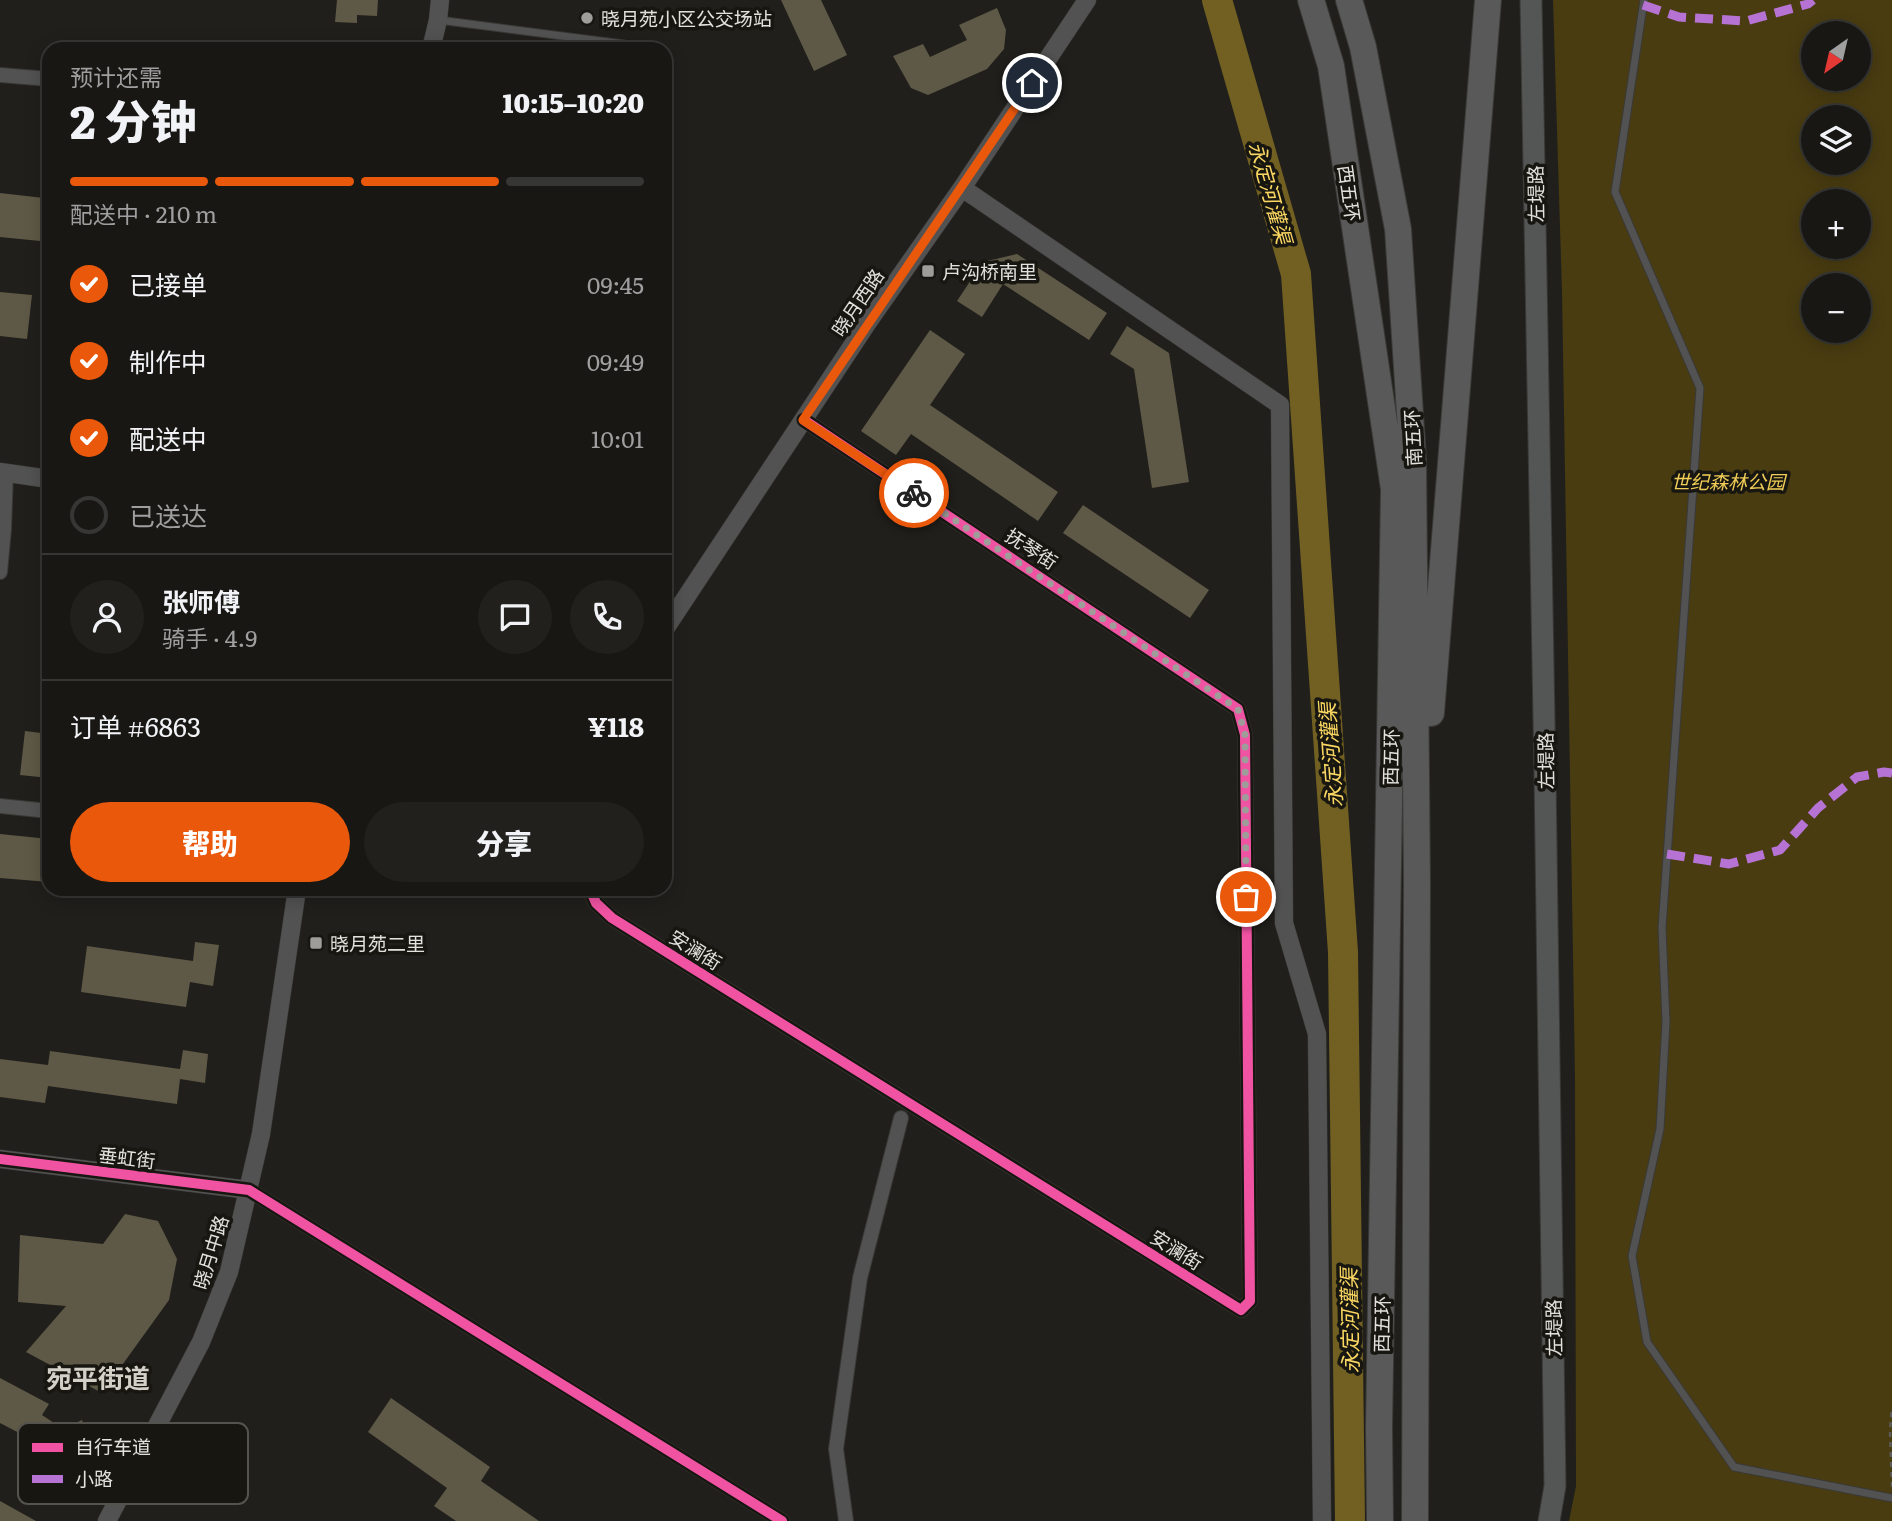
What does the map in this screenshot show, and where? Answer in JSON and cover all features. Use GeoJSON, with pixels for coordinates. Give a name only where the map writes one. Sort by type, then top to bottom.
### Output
{"type":"FeatureCollection","features":[{"type":"Feature","properties":{"kind":"highway","name":"西五环"},"geometry":{"type":"LineString","coordinates":[[1311,0],[1331,66],[1394,489],[1380,1521]]}},
{"type":"Feature","properties":{"kind":"highway","name":"南五环"},"geometry":{"type":"LineString","coordinates":[[1349,0],[1363,47],[1398,229],[1413,460],[1417,882]]}},
{"type":"Feature","properties":{"kind":"highway"},"geometry":{"type":"LineString","coordinates":[[1417,882],[1488,0]]}},
{"type":"Feature","properties":{"kind":"highway","name":"西五环"},"geometry":{"type":"LineString","coordinates":[[1415,1521],[1417,882]]}},
{"type":"Feature","properties":{"kind":"main road","name":"左堤路"},"geometry":{"type":"LineString","coordinates":[[1531,0],[1555,1486],[1549,1521]]}},
{"type":"Feature","properties":{"kind":"street"},"geometry":{"type":"LineString","coordinates":[[433,42],[440,0]]}},
{"type":"Feature","properties":{"kind":"street","name":"晓月西路"},"geometry":{"type":"LineString","coordinates":[[672,618],[868,322],[962,188],[1087,0]]}},
{"type":"Feature","properties":{"kind":"street"},"geometry":{"type":"LineString","coordinates":[[0,75],[42,78]]}},
{"type":"Feature","properties":{"kind":"street"},"geometry":{"type":"LineString","coordinates":[[962,188],[1280,405],[1284,923],[1317,1034],[1322,1521]]}},
{"type":"Feature","properties":{"kind":"street","name":"抚琴街"},"geometry":{"type":"LineString","coordinates":[[803,420],[1238,709]]}},
{"type":"Feature","properties":{"kind":"street"},"geometry":{"type":"LineString","coordinates":[[0,572],[4,529],[3,472],[42,478]]}},
{"type":"Feature","properties":{"kind":"street","name":"安澜街"},"geometry":{"type":"LineString","coordinates":[[593,896],[596,903],[612,918],[1241,1310],[1250,1301],[1250,1275],[1245,735],[1238,709]]}},
{"type":"Feature","properties":{"kind":"street"},"geometry":{"type":"LineString","coordinates":[[0,806],[42,810]]}},
{"type":"Feature","properties":{"kind":"street","name":"晓月中路"},"geometry":{"type":"LineString","coordinates":[[158,1423],[201,1342],[229,1272],[261,1134],[296,896]]}},
{"type":"Feature","properties":{"kind":"street"},"geometry":{"type":"LineString","coordinates":[[846,1521],[836,1449],[860,1278],[901,1118]]}},
{"type":"Feature","properties":{"kind":"street","name":"垂虹街"},"geometry":{"type":"LineString","coordinates":[[0,1159],[249,1190]]}},
{"type":"Feature","properties":{"kind":"street"},"geometry":{"type":"LineString","coordinates":[[249,1190],[782,1521]]}},
{"type":"Feature","properties":{"kind":"street","name":"晓月中路"},"geometry":{"type":"LineString","coordinates":[[107,1521],[116,1504]]}},
{"type":"Feature","properties":{"kind":"lane"},"geometry":{"type":"LineString","coordinates":[[1644,0],[1615,192],[1700,388],[1662,928],[1666,1022],[1660,1129],[1632,1256],[1647,1342],[1734,1467],[1892,1496]]}},
{"type":"Feature","properties":{"kind":"lane"},"geometry":{"type":"LineString","coordinates":[[438,20],[608,42]]}},
{"type":"Feature","properties":{"kind":"path"},"geometry":{"type":"LineString","coordinates":[[1892,1407],[1892,1496]]}},
{"type":"Feature","properties":{"kind":"green space","name":"世纪森林公园"},"geometry":{"type":"Polygon","coordinates":[[[1553,0],[1892,0],[1892,1521],[1569,1521],[1576,1486],[1575,1076],[1562,292],[1553,0]]]}},
{"type":"Feature","properties":{"kind":"building"},"geometry":{"type":"Polygon","coordinates":[[[337,0],[378,0],[377,16],[357,15],[357,23],[335,22],[337,0]]]}},
{"type":"Feature","properties":{"kind":"building"},"geometry":{"type":"Polygon","coordinates":[[[781,0],[821,0],[847,55],[814,71],[781,0]]]}},
{"type":"Feature","properties":{"kind":"building"},"geometry":{"type":"Polygon","coordinates":[[[997,8],[1006,30],[1004,49],[987,69],[928,95],[911,88],[893,56],[923,44],[930,57],[967,40],[959,25],[997,8]]]}},
{"type":"Feature","properties":{"kind":"building"},"geometry":{"type":"Polygon","coordinates":[[[0,193],[42,198],[40,241],[0,237],[0,193]]]}},
{"type":"Feature","properties":{"kind":"building"},"geometry":{"type":"Polygon","coordinates":[[[1017,254],[1107,313],[1089,340],[1003,284],[982,317],[957,301],[983,262],[1017,254]]]}},
{"type":"Feature","properties":{"kind":"building"},"geometry":{"type":"Polygon","coordinates":[[[0,292],[32,295],[27,339],[0,336],[0,292]]]}},
{"type":"Feature","properties":{"kind":"building"},"geometry":{"type":"Polygon","coordinates":[[[1127,326],[1169,353],[1189,482],[1152,488],[1134,369],[1110,354],[1127,326]]]}},
{"type":"Feature","properties":{"kind":"building"},"geometry":{"type":"Polygon","coordinates":[[[930,330],[965,354],[930,405],[1058,492],[1038,521],[911,434],[896,455],[861,431],[930,330]]]}},
{"type":"Feature","properties":{"kind":"building"},"geometry":{"type":"Polygon","coordinates":[[[1083,505],[1209,590],[1190,618],[1063,533],[1083,505]]]}},
{"type":"Feature","properties":{"kind":"building"},"geometry":{"type":"Polygon","coordinates":[[[25,731],[42,733],[42,777],[20,775],[25,731]]]}},
{"type":"Feature","properties":{"kind":"building"},"geometry":{"type":"Polygon","coordinates":[[[0,834],[42,838],[42,881],[0,878],[0,834]]]}},
{"type":"Feature","properties":{"kind":"building"},"geometry":{"type":"Polygon","coordinates":[[[195,942],[219,945],[213,986],[190,982],[186,1007],[81,992],[87,946],[193,961],[195,942]]]}},
{"type":"Feature","properties":{"kind":"building"},"geometry":{"type":"Polygon","coordinates":[[[183,1050],[208,1054],[205,1083],[180,1079],[177,1104],[48,1086],[45,1103],[0,1097],[0,1059],[48,1065],[50,1051],[180,1069],[183,1050]]]}},
{"type":"Feature","properties":{"kind":"building"},"geometry":{"type":"Polygon","coordinates":[[[125,1214],[158,1221],[177,1259],[169,1300],[102,1393],[26,1352],[66,1306],[18,1302],[20,1235],[103,1244],[125,1214]]]}},
{"type":"Feature","properties":{"kind":"building"},"geometry":{"type":"Polygon","coordinates":[[[0,1378],[49,1404],[42,1415],[54,1423],[18,1423],[18,1432],[0,1423],[0,1378]]]}},
{"type":"Feature","properties":{"kind":"building"},"geometry":{"type":"Polygon","coordinates":[[[391,1398],[490,1467],[481,1481],[539,1521],[456,1521],[434,1506],[447,1488],[368,1432],[391,1398]]]}},
{"type":"Feature","properties":{"kind":"building"},"geometry":{"type":"Polygon","coordinates":[[[0,1501],[36,1521],[0,1521],[0,1501]]]}},
{"type":"Feature","properties":{"kind":"waterway","name":"永定河灌渠"},"geometry":{"type":"LineString","coordinates":[[1217,0],[1296,274],[1343,952],[1350,1521]]}},
{"type":"Feature","properties":{"kind":"marked path"},"geometry":{"type":"LineString","coordinates":[[1643,5],[1679,17],[1746,21],[1808,4],[1813,0]]}},
{"type":"Feature","properties":{"kind":"marked path"},"geometry":{"type":"LineString","coordinates":[[1667,854],[1729,864],[1780,850],[1818,808],[1857,777],[1892,773]]}},
{"type":"Feature","properties":{"kind":"cycle path"},"geometry":{"type":"LineString","coordinates":[[593,896],[596,903],[612,918],[1241,1310],[1250,1301],[1245,735],[1238,709],[804,420]]}},
{"type":"Feature","properties":{"kind":"cycle path"},"geometry":{"type":"LineString","coordinates":[[0,1159],[249,1190],[782,1521]]}},
{"type":"Feature","properties":{"kind":"way so far"},"geometry":{"type":"LineString","coordinates":[[914,493],[1238,709],[1245,735],[1246,897]]}},
{"type":"Feature","properties":{"kind":"place","name":"晓月苑小区公交场站"},"geometry":{"type":"Point","coordinates":[587,18]}},
{"type":"Feature","properties":{"kind":"place","name":"卢沟桥南里"},"geometry":{"type":"Point","coordinates":[928,271]}},
{"type":"Feature","properties":{"kind":"place","name":"晓月苑二里"},"geometry":{"type":"Point","coordinates":[316,943]}},
{"type":"Feature","properties":{"kind":"district","name":"宛平街道"},"geometry":{"type":"Point","coordinates":[98,1376]}},
{"type":"Feature","properties":{"kind":"route"},"geometry":{"type":"LineString","coordinates":[[914,493],[803,420],[1032,83]]}}]}
